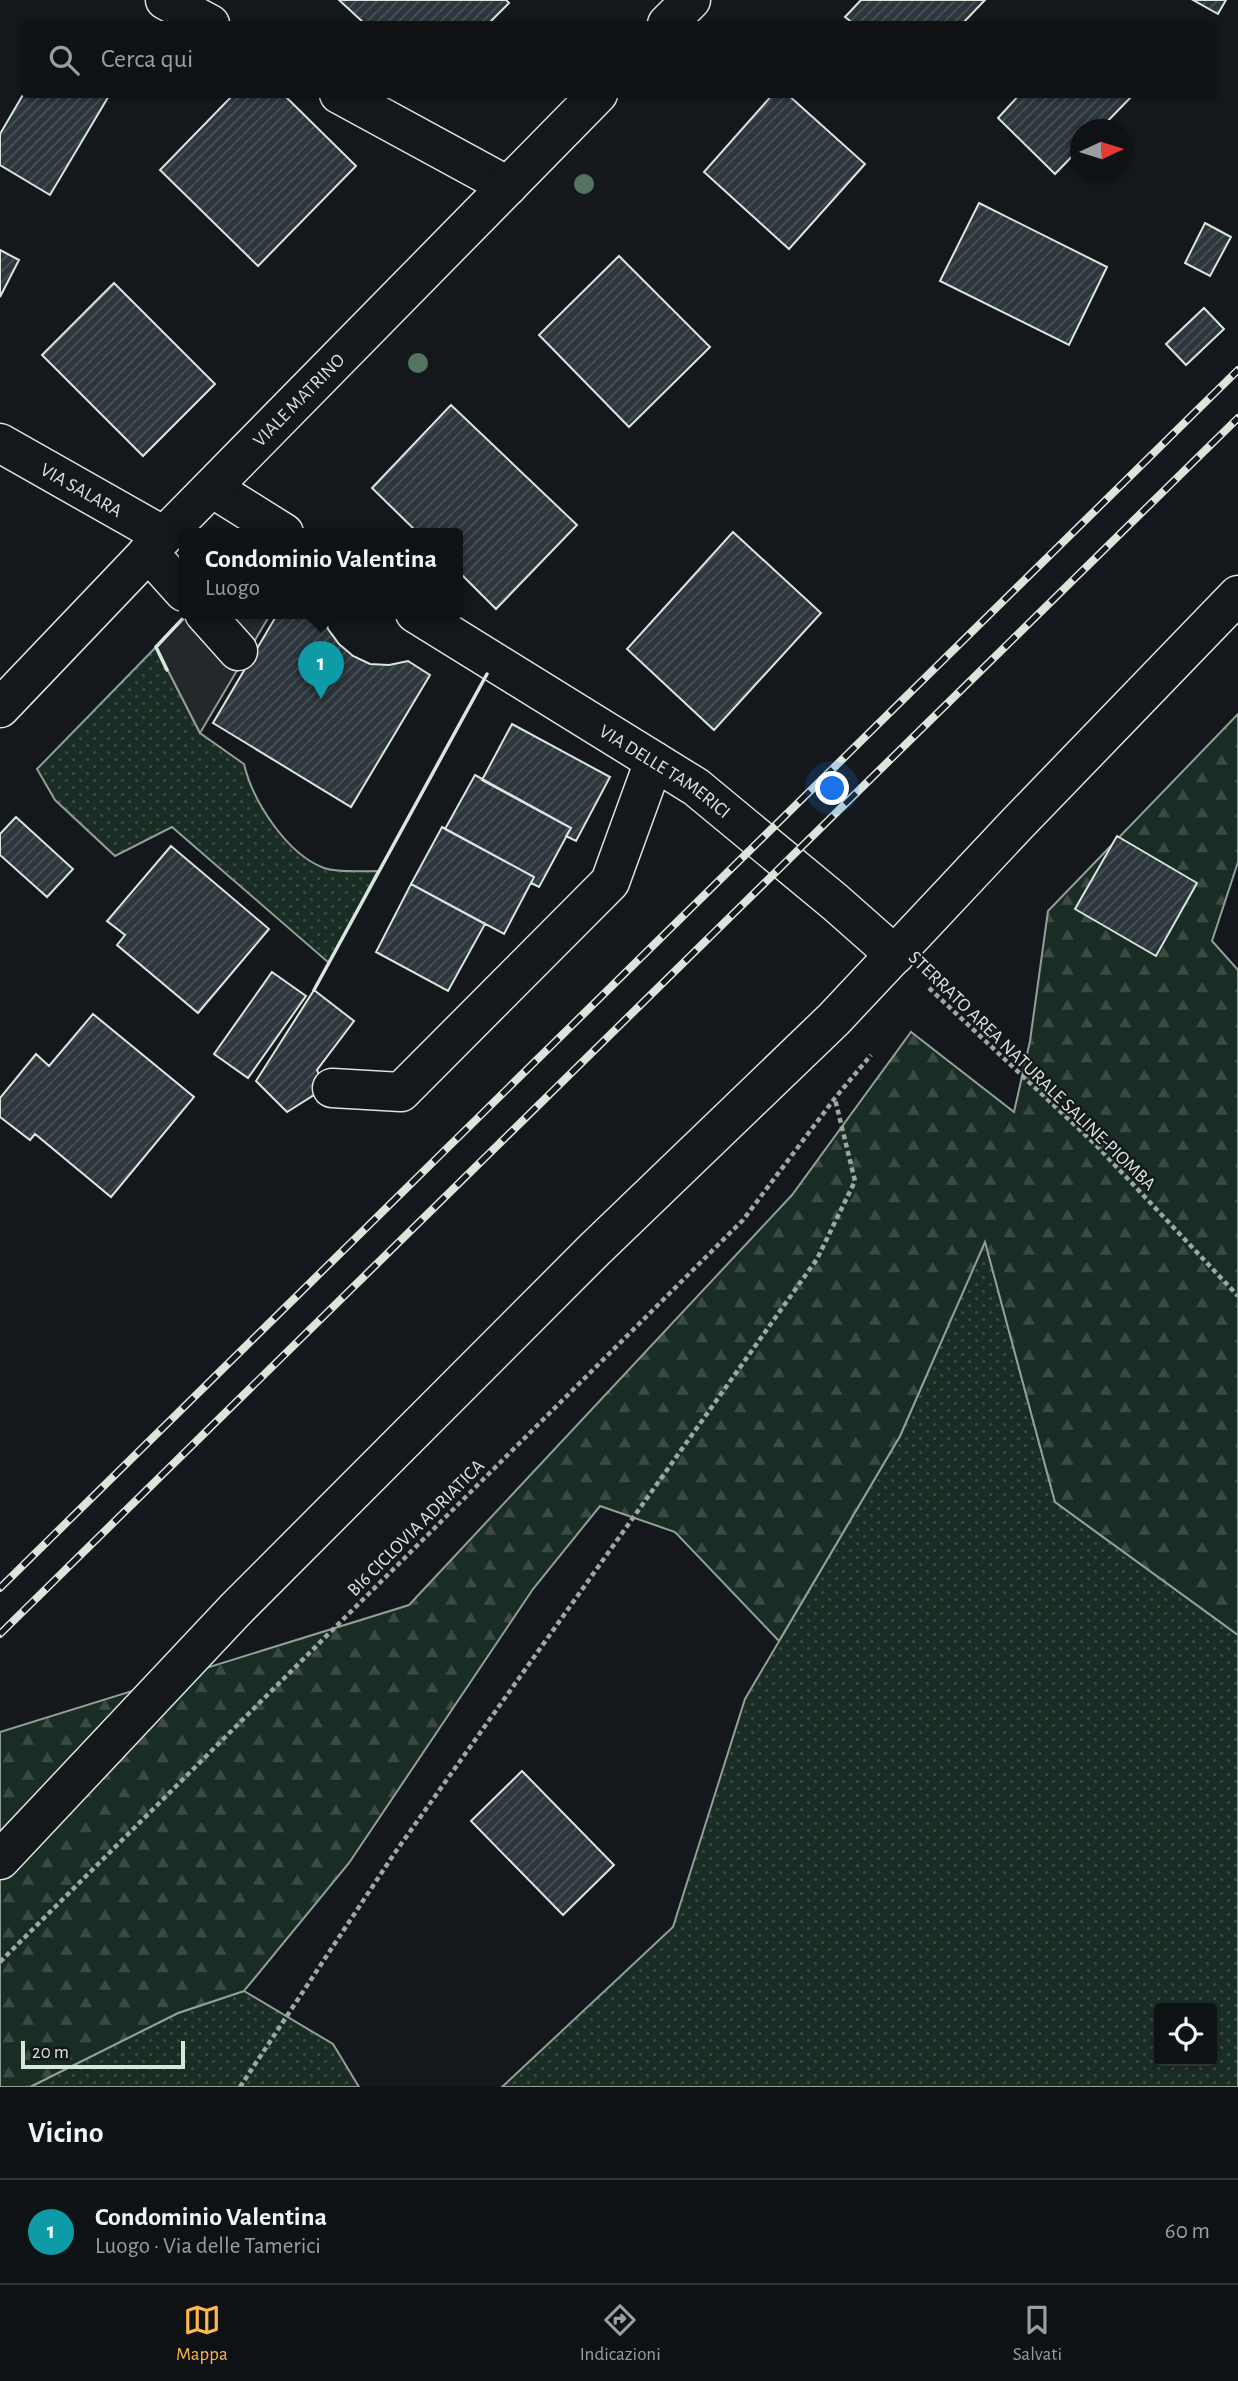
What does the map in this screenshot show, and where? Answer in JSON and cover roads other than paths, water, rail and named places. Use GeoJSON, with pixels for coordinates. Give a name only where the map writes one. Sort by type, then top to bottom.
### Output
{"type":"FeatureCollection","features":[{"type":"Feature","properties":{"kind":"street"},"geometry":{"type":"LineString","coordinates":[[165,0],[204,21]]}},
{"type":"Feature","properties":{"kind":"street"},"geometry":{"type":"LineString","coordinates":[[670,21],[691,0]]}},
{"type":"Feature","properties":{"kind":"street"},"geometry":{"type":"LineString","coordinates":[[346,98],[508,186]]}},
{"type":"Feature","properties":{"kind":"street","name":"VIALE MATRINO"},"geometry":{"type":"LineString","coordinates":[[0,708],[156,544],[594,98]]}},
{"type":"Feature","properties":{"kind":"street","name":"VIA SALARA"},"geometry":{"type":"LineString","coordinates":[[0,443],[156,544],[179,583]]}},
{"type":"Feature","properties":{"kind":"street"},"geometry":{"type":"LineString","coordinates":[[212,488],[276,528]]}},
{"type":"Feature","properties":{"kind":"street"},"geometry":{"type":"LineString","coordinates":[[0,1860],[245,1600],[594,1250],[834,1019],[1238,595]]}},
{"type":"Feature","properties":{"kind":"street"},"geometry":{"type":"LineString","coordinates":[[209,619],[238,651]]}},
{"type":"Feature","properties":{"kind":"street","name":"VIA DELLE TAMERICI"},"geometry":{"type":"LineString","coordinates":[[425,619],[696,787],[835,902],[895,956]]}},
{"type":"Feature","properties":{"kind":"street"},"geometry":{"type":"LineString","coordinates":[[332,1088],[401,1092],[610,882],[654,761]]}},
{"type":"Feature","properties":{"kind":"railway"},"geometry":{"type":"LineString","coordinates":[[0,1588],[1238,370]]}},
{"type":"Feature","properties":{"kind":"railway"},"geometry":{"type":"LineString","coordinates":[[0,1634],[1238,418]]}},
{"type":"Feature","properties":{"kind":"place","name":"Condominio Valentina"},"geometry":{"type":"Point","coordinates":[321,699]}}]}
